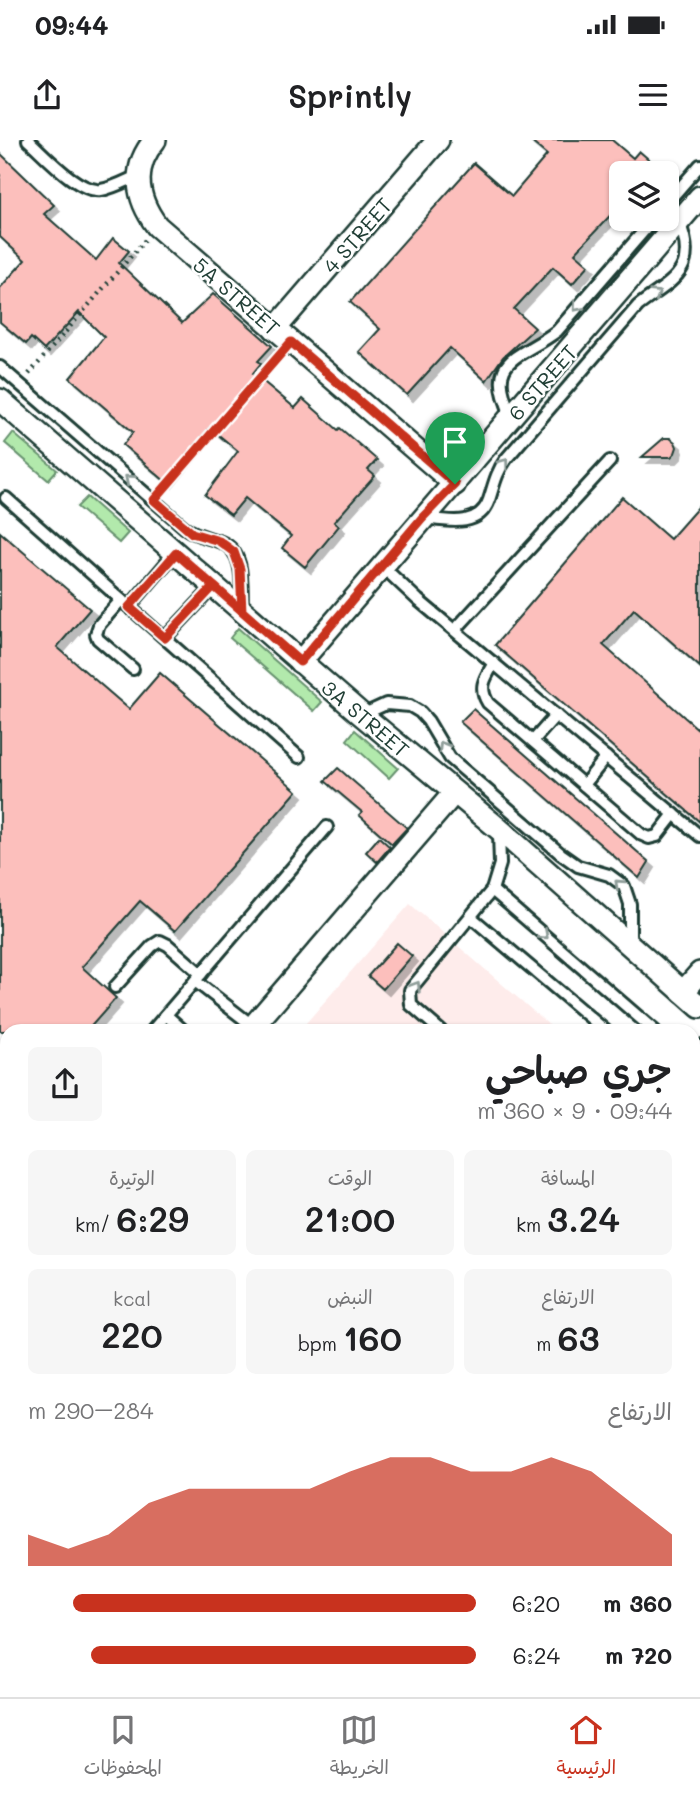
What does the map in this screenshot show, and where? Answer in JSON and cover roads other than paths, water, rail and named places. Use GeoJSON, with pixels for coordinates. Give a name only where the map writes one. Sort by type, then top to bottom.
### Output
{"type":"FeatureCollection","features":[{"type":"Feature","properties":{"kind":"street"},"geometry":{"type":"LineString","coordinates":[[137,176],[149,147],[155,140]]}},
{"type":"Feature","properties":{"kind":"street","name":"4 STREET"},"geometry":{"type":"LineString","coordinates":[[283,336],[438,140]]}},
{"type":"Feature","properties":{"kind":"street","name":"5A STREET"},"geometry":{"type":"LineString","coordinates":[[137,176],[139,195],[145,211],[157,226],[455,484]]}},
{"type":"Feature","properties":{"kind":"street","name":"6 STREET"},"geometry":{"type":"LineString","coordinates":[[679,222],[700,197]]}},
{"type":"Feature","properties":{"kind":"street","name":"6 STREET"},"geometry":{"type":"LineString","coordinates":[[300,662],[671,231]]}},
{"type":"Feature","properties":{"kind":"street","name":"3A STREET"},"geometry":{"type":"LineString","coordinates":[[0,400],[695,1002]]}},
{"type":"Feature","properties":{"kind":"street"},"geometry":{"type":"LineString","coordinates":[[254,1024],[454,793]]}},
{"type":"Feature","properties":{"kind":"street"},"geometry":{"type":"LineString","coordinates":[[695,1002],[700,973]]}},
{"type":"Feature","properties":{"kind":"lane"},"geometry":{"type":"LineString","coordinates":[[28,140],[84,188],[97,191],[137,176]]}},
{"type":"Feature","properties":{"kind":"lane"},"geometry":{"type":"LineString","coordinates":[[679,189],[700,165]]}},
{"type":"Feature","properties":{"kind":"lane"},"geometry":{"type":"LineString","coordinates":[[422,518],[461,522],[470,520],[484,509],[496,474],[506,459],[638,306],[677,282],[685,274],[690,265],[691,243],[679,222]]}},
{"type":"Feature","properties":{"kind":"lane"},"geometry":{"type":"LineString","coordinates":[[513,417],[502,392],[501,381],[510,361],[518,353],[557,331],[643,231]]}},
{"type":"Feature","properties":{"kind":"lane"},"geometry":{"type":"LineString","coordinates":[[0,367],[192,533],[219,541],[234,552],[240,569],[242,611]]}},
{"type":"Feature","properties":{"kind":"lane"},"geometry":{"type":"LineString","coordinates":[[455,631],[610,461]]}},
{"type":"Feature","properties":{"kind":"lane"},"geometry":{"type":"LineString","coordinates":[[6,498],[299,757]]}},
{"type":"Feature","properties":{"kind":"lane"},"geometry":{"type":"LineString","coordinates":[[133,669],[98,639],[96,634],[99,625],[125,604],[176,553]]}},
{"type":"Feature","properties":{"kind":"lane"},"geometry":{"type":"LineString","coordinates":[[383,567],[455,631],[700,836]]}},
{"type":"Feature","properties":{"kind":"lane"},"geometry":{"type":"LineString","coordinates":[[165,638],[214,586]]}},
{"type":"Feature","properties":{"kind":"lane"},"geometry":{"type":"LineString","coordinates":[[494,663],[484,678],[482,687],[488,703],[642,835],[649,838],[657,836],[674,814]]}},
{"type":"Feature","properties":{"kind":"lane"},"geometry":{"type":"LineString","coordinates":[[362,715],[386,704],[410,706],[420,712],[429,720],[450,758],[561,854],[578,866],[618,880],[629,894],[630,948]]}},
{"type":"Feature","properties":{"kind":"lane"},"geometry":{"type":"LineString","coordinates":[[533,741],[555,715]]}},
{"type":"Feature","properties":{"kind":"lane"},"geometry":{"type":"LineString","coordinates":[[584,785],[606,757]]}},
{"type":"Feature","properties":{"kind":"lane"},"geometry":{"type":"LineString","coordinates":[[158,1024],[327,827]]}},
{"type":"Feature","properties":{"kind":"lane"},"geometry":{"type":"LineString","coordinates":[[433,1024],[411,1005],[410,990],[492,890],[500,864],[499,830]]}},
{"type":"Feature","properties":{"kind":"lane"},"geometry":{"type":"LineString","coordinates":[[492,890],[647,1024]]}},
{"type":"Feature","properties":{"kind":"lane"},"geometry":{"type":"LineString","coordinates":[[471,917],[598,1024]]}},
{"type":"Feature","properties":{"kind":"lane"},"geometry":{"type":"LineString","coordinates":[[115,987],[152,946],[160,941],[168,945],[247,1024]]}},
{"type":"Feature","properties":{"kind":"lane"},"geometry":{"type":"LineString","coordinates":[[166,1015],[176,1024]]}}]}
